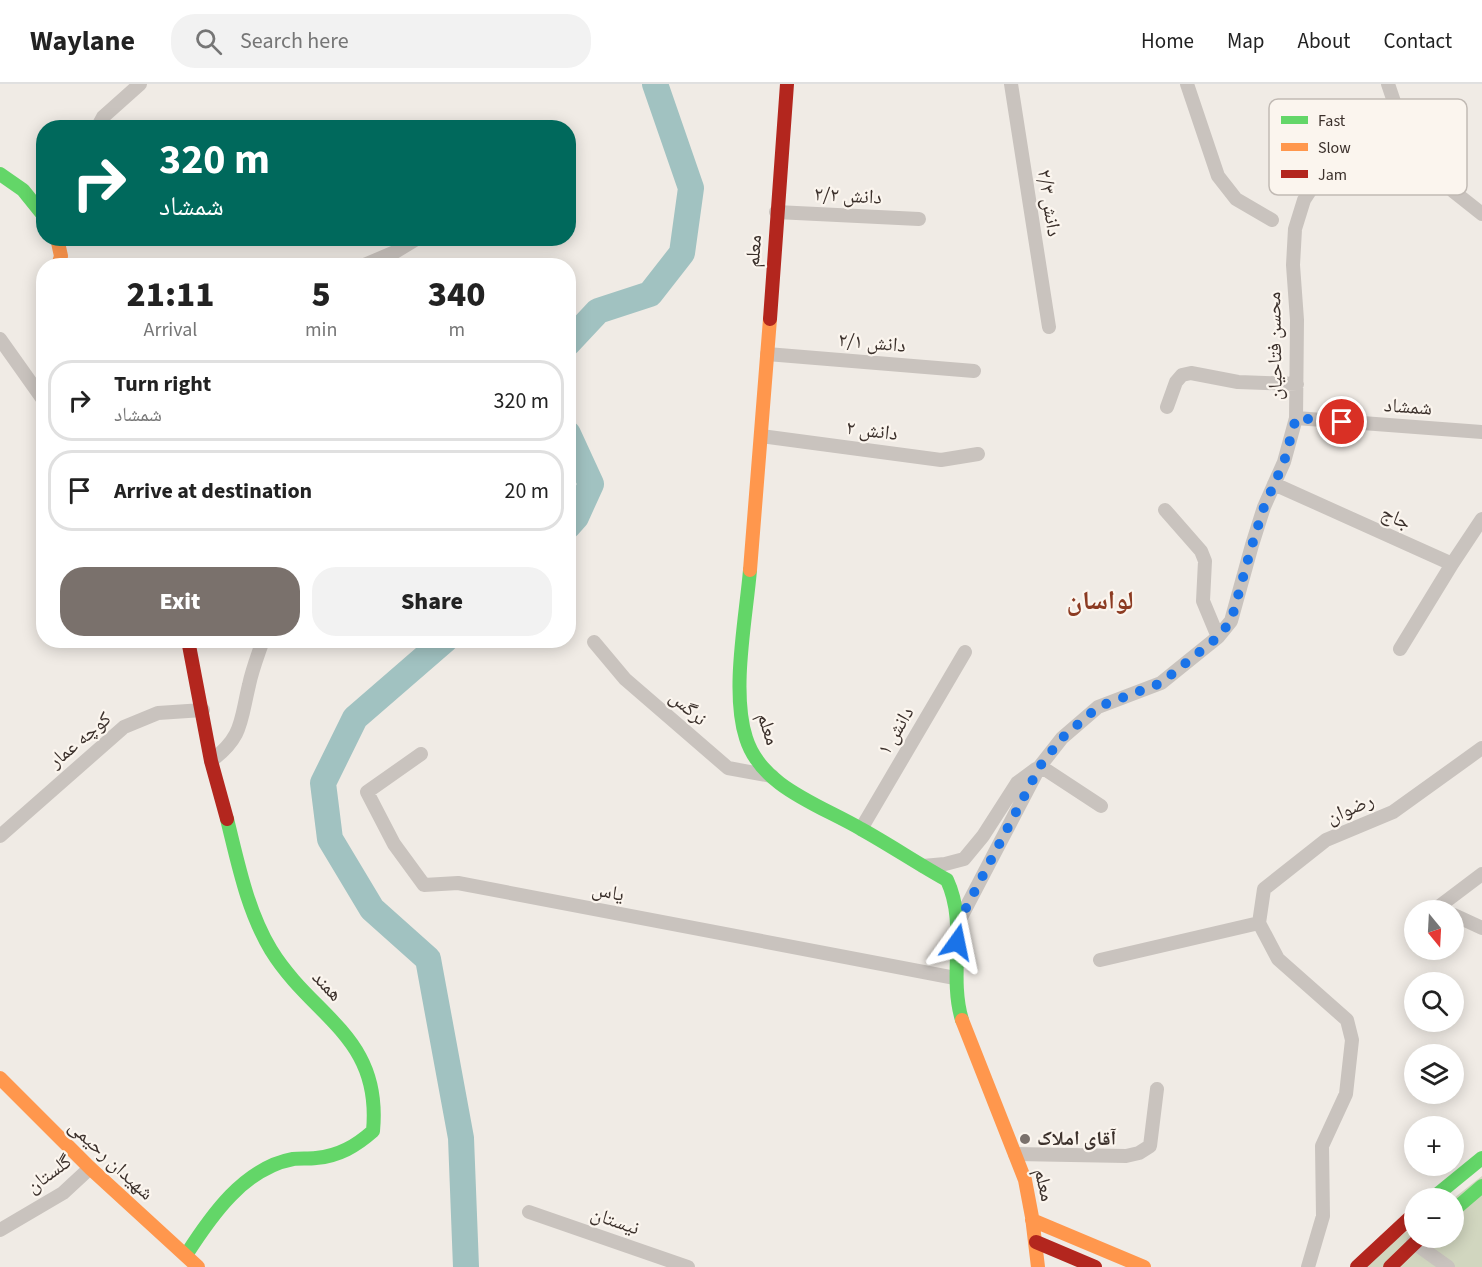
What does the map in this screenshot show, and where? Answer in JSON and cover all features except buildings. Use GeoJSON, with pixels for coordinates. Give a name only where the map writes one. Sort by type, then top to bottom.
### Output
{"type":"FeatureCollection","features":[{"type":"Feature","properties":{"kind":"main road","name":"معلم"},"geometry":{"type":"LineString","coordinates":[[787,84],[740,683],[742,724],[753,754],[773,776],[805,799],[947,880],[953,891],[958,924],[955,978],[958,1005],[984,1082],[1022,1171],[1032,1220],[1038,1267]]}},
{"type":"Feature","properties":{"kind":"main road"},"geometry":{"type":"LineString","coordinates":[[0,174],[23,190],[36,206]]}},
{"type":"Feature","properties":{"kind":"main road","name":"همند"},"geometry":{"type":"LineString","coordinates":[[186,1256],[203,1229],[233,1195],[264,1168],[293,1159],[319,1158],[341,1153],[362,1141],[373,1131],[375,1110],[372,1086],[349,1037],[297,984],[271,949],[247,896],[211,761],[190,648]]}},
{"type":"Feature","properties":{"kind":"main road","name":"شهیدان رحیمی"},"geometry":{"type":"LineString","coordinates":[[0,1078],[90,1168],[198,1267]]}},
{"type":"Feature","properties":{"kind":"main road"},"geometry":{"type":"LineString","coordinates":[[1445,1188],[1482,1158]]}},
{"type":"Feature","properties":{"kind":"main road"},"geometry":{"type":"LineString","coordinates":[[1464,1201],[1482,1186]]}},
{"type":"Feature","properties":{"kind":"main road"},"geometry":{"type":"LineString","coordinates":[[1032,1220],[1144,1267]]}},
{"type":"Feature","properties":{"kind":"main road"},"geometry":{"type":"LineString","coordinates":[[1357,1267],[1404,1223]]}},
{"type":"Feature","properties":{"kind":"main road"},"geometry":{"type":"LineString","coordinates":[[1035,1242],[1095,1267]]}},
{"type":"Feature","properties":{"kind":"main road"},"geometry":{"type":"LineString","coordinates":[[1390,1267],[1409,1248]]}},
{"type":"Feature","properties":{"kind":"street"},"geometry":{"type":"LineString","coordinates":[[101,120],[140,84]]}},
{"type":"Feature","properties":{"kind":"street","name":"دانش ۲/۳"},"geometry":{"type":"LineString","coordinates":[[1011,84],[1049,327]]}},
{"type":"Feature","properties":{"kind":"street"},"geometry":{"type":"LineString","coordinates":[[1187,84],[1218,176],[1236,199],[1272,220]]}},
{"type":"Feature","properties":{"kind":"street"},"geometry":{"type":"LineString","coordinates":[[1388,84],[1393,99]]}},
{"type":"Feature","properties":{"kind":"street","name":"محسن فتاحیان"},"geometry":{"type":"LineString","coordinates":[[958,924],[1040,766],[1062,738],[1098,707],[1161,683],[1218,637],[1231,621],[1252,545],[1284,462],[1296,418],[1297,320],[1293,265],[1295,229],[1307,195]]}},
{"type":"Feature","properties":{"kind":"street"},"geometry":{"type":"LineString","coordinates":[[1458,195],[1482,214]]}},
{"type":"Feature","properties":{"kind":"street","name":"دانش ۲/۲"},"geometry":{"type":"LineString","coordinates":[[776,212],[919,219]]}},
{"type":"Feature","properties":{"kind":"street"},"geometry":{"type":"LineString","coordinates":[[381,258],[404,246]]}},
{"type":"Feature","properties":{"kind":"street"},"geometry":{"type":"LineString","coordinates":[[0,339],[36,390]]}},
{"type":"Feature","properties":{"kind":"street","name":"دانش ۲/۱"},"geometry":{"type":"LineString","coordinates":[[767,354],[974,371]]}},
{"type":"Feature","properties":{"kind":"street"},"geometry":{"type":"LineString","coordinates":[[1167,407],[1176,382],[1182,375],[1191,373],[1238,382],[1297,384]]}},
{"type":"Feature","properties":{"kind":"street","name":"شمشاد"},"geometry":{"type":"LineString","coordinates":[[1296,418],[1482,432]]}},
{"type":"Feature","properties":{"kind":"street","name":"دانش ۲"},"geometry":{"type":"LineString","coordinates":[[761,436],[941,460],[978,454]]}},
{"type":"Feature","properties":{"kind":"street","name":"جاج"},"geometry":{"type":"LineString","coordinates":[[1274,484],[1452,564]]}},
{"type":"Feature","properties":{"kind":"street"},"geometry":{"type":"LineString","coordinates":[[1165,510],[1201,551],[1205,561],[1203,602],[1218,637]]}},
{"type":"Feature","properties":{"kind":"street"},"geometry":{"type":"LineString","coordinates":[[1400,649],[1482,519]]}},
{"type":"Feature","properties":{"kind":"street","name":"نرگس"},"geometry":{"type":"LineString","coordinates":[[594,642],[626,680],[728,768],[773,776]]}},
{"type":"Feature","properties":{"kind":"street"},"geometry":{"type":"LineString","coordinates":[[211,761],[228,748],[240,729],[249,682],[260,648]]}},
{"type":"Feature","properties":{"kind":"street","name":"دانش ۱"},"geometry":{"type":"LineString","coordinates":[[861,829],[964,652]]}},
{"type":"Feature","properties":{"kind":"street","name":"کوچه عمار"},"geometry":{"type":"LineString","coordinates":[[0,836],[124,727],[158,713],[203,710]]}},
{"type":"Feature","properties":{"kind":"street","name":"رضوان"},"geometry":{"type":"LineString","coordinates":[[1260,923],[1264,889],[1326,840],[1393,812],[1482,748]]}},
{"type":"Feature","properties":{"kind":"street","name":"یاس"},"geometry":{"type":"LineString","coordinates":[[421,754],[367,792],[394,844],[424,885],[458,883],[955,978]]}},
{"type":"Feature","properties":{"kind":"street"},"geometry":{"type":"LineString","coordinates":[[922,867],[964,859],[983,836],[1017,783],[1040,766],[1101,806]]}},
{"type":"Feature","properties":{"kind":"street"},"geometry":{"type":"LineString","coordinates":[[1448,900],[1482,874]]}},
{"type":"Feature","properties":{"kind":"street"},"geometry":{"type":"LineString","coordinates":[[1464,920],[1482,928]]}},
{"type":"Feature","properties":{"kind":"street"},"geometry":{"type":"LineString","coordinates":[[1100,960],[1260,923],[1278,959],[1347,1020],[1352,1040],[1346,1094],[1322,1146],[1323,1216],[1308,1267]]}},
{"type":"Feature","properties":{"kind":"street"},"geometry":{"type":"LineString","coordinates":[[1015,1155],[1126,1156],[1139,1153],[1150,1146],[1157,1089]]}},
{"type":"Feature","properties":{"kind":"street","name":"گلستان"},"geometry":{"type":"LineString","coordinates":[[0,1230],[63,1193],[90,1168]]}},
{"type":"Feature","properties":{"kind":"street","name":"نیستان"},"geometry":{"type":"LineString","coordinates":[[529,1212],[688,1267]]}},
{"type":"Feature","properties":{"kind":"street"},"geometry":{"type":"LineString","coordinates":[[1426,1248],[1448,1267]]}},
{"type":"Feature","properties":{"kind":"green space"},"geometry":{"type":"Polygon","coordinates":[[[1482,1176],[1482,1267],[1360,1267],[1404,1234],[1404,1248],[1464,1248],[1464,1190],[1482,1176]]]}},
{"type":"Feature","properties":{"kind":"waterway"},"geometry":{"type":"LineString","coordinates":[[576,334],[598,311],[650,294],[682,253],[691,188],[655,84]]}},
{"type":"Feature","properties":{"kind":"waterway"},"geometry":{"type":"LineString","coordinates":[[576,451],[591,484],[576,517]]}},
{"type":"Feature","properties":{"kind":"waterway"},"geometry":{"type":"LineString","coordinates":[[436,648],[355,718],[323,783],[330,839],[372,909],[428,959],[461,1138],[466,1267]]}},
{"type":"Feature","properties":{"kind":"traffic: fast"},"geometry":{"type":"LineString","coordinates":[[0,174],[23,190],[36,206]]}},
{"type":"Feature","properties":{"kind":"traffic: fast"},"geometry":{"type":"LineString","coordinates":[[750,570],[741,655],[740,699],[746,738],[754,755],[765,770],[794,793],[872,835],[947,880],[956,914],[958,1003],[962,1020]]}},
{"type":"Feature","properties":{"kind":"traffic: fast"},"geometry":{"type":"LineString","coordinates":[[186,1255],[206,1225],[230,1196],[259,1172],[293,1159],[324,1157],[340,1153],[354,1146],[373,1131],[373,1099],[367,1072],[356,1050],[341,1030],[306,994],[271,950],[249,903],[227,819]]}},
{"type":"Feature","properties":{"kind":"traffic: fast"},"geometry":{"type":"LineString","coordinates":[[1445,1188],[1482,1158]]}},
{"type":"Feature","properties":{"kind":"traffic: fast"},"geometry":{"type":"LineString","coordinates":[[1464,1201],[1482,1186]]}},
{"type":"Feature","properties":{"kind":"traffic: slow"},"geometry":{"type":"LineString","coordinates":[[59,246],[60,258]]}},
{"type":"Feature","properties":{"kind":"traffic: slow"},"geometry":{"type":"LineString","coordinates":[[750,570],[770,319]]}},
{"type":"Feature","properties":{"kind":"traffic: slow"},"geometry":{"type":"LineString","coordinates":[[962,1020],[1025,1180],[1038,1267]]}},
{"type":"Feature","properties":{"kind":"traffic: slow"},"geometry":{"type":"LineString","coordinates":[[0,1078],[90,1168],[198,1267]]}},
{"type":"Feature","properties":{"kind":"traffic: slow"},"geometry":{"type":"LineString","coordinates":[[1032,1220],[1144,1267]]}},
{"type":"Feature","properties":{"kind":"traffic: jam"},"geometry":{"type":"LineString","coordinates":[[770,319],[787,84]]}},
{"type":"Feature","properties":{"kind":"traffic: jam"},"geometry":{"type":"LineString","coordinates":[[190,648],[211,761],[227,819]]}},
{"type":"Feature","properties":{"kind":"traffic: jam"},"geometry":{"type":"LineString","coordinates":[[1357,1267],[1404,1223]]}},
{"type":"Feature","properties":{"kind":"traffic: jam"},"geometry":{"type":"LineString","coordinates":[[1036,1242],[1095,1267]]}},
{"type":"Feature","properties":{"kind":"traffic: jam"},"geometry":{"type":"LineString","coordinates":[[1390,1267],[1410,1248]]}},
{"type":"Feature","properties":{"kind":"place","name":"آقای املاک"},"geometry":{"type":"Point","coordinates":[1025,1139]}},
{"type":"Feature","properties":{"kind":"district","name":"لواسان"},"geometry":{"type":"Point","coordinates":[1100,600]}},
{"type":"Feature","properties":{"kind":"route"},"geometry":{"type":"LineString","coordinates":[[957,942],[958,924],[968,904],[1040,766],[1062,738],[1098,707],[1161,683],[1218,637],[1231,621],[1264,507],[1284,462],[1296,418],[1342,422]]}}]}
